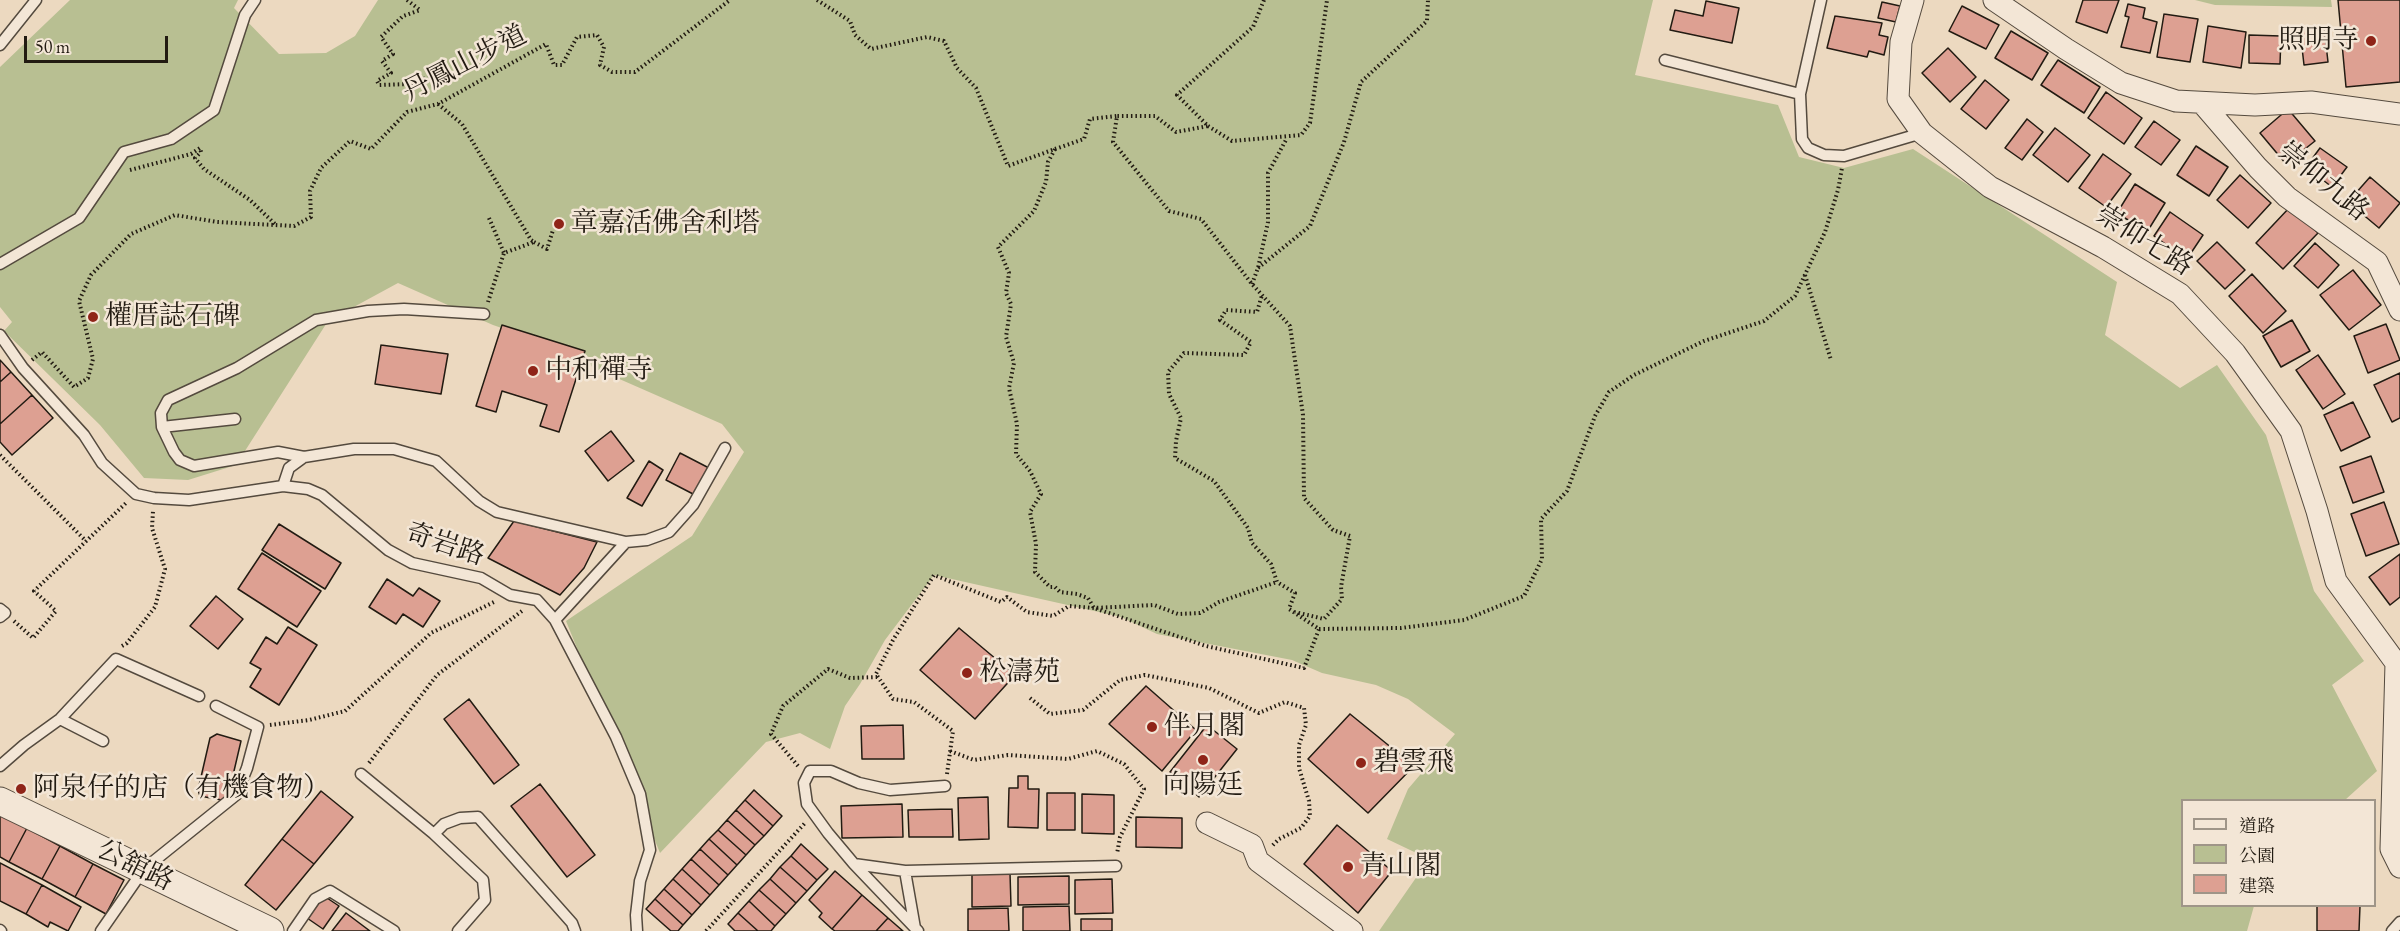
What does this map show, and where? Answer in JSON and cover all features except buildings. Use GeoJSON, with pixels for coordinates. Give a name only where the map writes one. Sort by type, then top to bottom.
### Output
{"type":"FeatureCollection","features":[{"type":"Feature","properties":{"kind":"street","name":"崇仰七路"},"geometry":{"type":"LineString","coordinates":[[1913,0],[1901,42],[1898,99],[1922,133],[1990,187],[2103,247],[2180,294],[2235,353],[2291,431],[2317,511],[2336,581],[2398,664]]}},
{"type":"Feature","properties":{"kind":"street"},"geometry":{"type":"LineString","coordinates":[[1994,0],[2121,83],[2176,101],[2255,105],[2311,102],[2400,114]]}},
{"type":"Feature","properties":{"kind":"street","name":"崇仰九路"},"geometry":{"type":"LineString","coordinates":[[2202,102],[2258,168],[2287,197],[2378,262],[2400,310]]}},
{"type":"Feature","properties":{"kind":"street"},"geometry":{"type":"LineString","coordinates":[[2398,664],[2396,784],[2390,815],[2391,849],[2400,867]]}},
{"type":"Feature","properties":{"kind":"street","name":"公舘路"},"geometry":{"type":"LineString","coordinates":[[0,801],[270,931]]}},
{"type":"Feature","properties":{"kind":"street"},"geometry":{"type":"LineString","coordinates":[[1207,823],[1252,845],[1258,861],[1352,931]]}},
{"type":"Feature","properties":{"kind":"lane"},"geometry":{"type":"LineString","coordinates":[[0,45],[36,0]]}},
{"type":"Feature","properties":{"kind":"lane"},"geometry":{"type":"LineString","coordinates":[[0,264],[79,218],[124,152],[171,139],[214,110],[245,15],[255,0]]}},
{"type":"Feature","properties":{"kind":"lane"},"geometry":{"type":"LineString","coordinates":[[1821,0],[1800,94],[1802,139],[1808,148],[1824,155],[1844,156],[1922,133]]}},
{"type":"Feature","properties":{"kind":"lane"},"geometry":{"type":"LineString","coordinates":[[1665,60],[1800,94]]}},
{"type":"Feature","properties":{"kind":"lane"},"geometry":{"type":"LineString","coordinates":[[484,314],[395,309],[368,310],[316,320],[237,368],[168,400],[161,413],[162,427],[180,460],[194,466],[278,452],[304,457],[354,449],[394,449],[436,461],[479,501],[496,512],[626,542],[648,540],[669,532],[693,506],[725,448]]}},
{"type":"Feature","properties":{"kind":"lane"},"geometry":{"type":"LineString","coordinates":[[0,335],[23,368],[84,435],[102,463],[135,494]]}},
{"type":"Feature","properties":{"kind":"lane"},"geometry":{"type":"LineString","coordinates":[[162,427],[235,420]]}},
{"type":"Feature","properties":{"kind":"lane"},"geometry":{"type":"LineString","coordinates":[[283,486],[288,468],[304,457]]}},
{"type":"Feature","properties":{"kind":"lane","name":"奇岩路"},"geometry":{"type":"LineString","coordinates":[[135,494],[154,498],[189,500],[283,486],[308,489],[322,495],[388,550],[412,563],[481,578],[510,595],[537,600]]}},
{"type":"Feature","properties":{"kind":"lane"},"geometry":{"type":"LineString","coordinates":[[555,621],[626,542]]}},
{"type":"Feature","properties":{"kind":"lane"},"geometry":{"type":"LineString","coordinates":[[537,600],[555,621],[616,737],[640,794],[650,850],[640,881],[636,915],[637,931]]}},
{"type":"Feature","properties":{"kind":"lane"},"geometry":{"type":"LineString","coordinates":[[0,766],[60,719],[116,659],[199,696]]}},
{"type":"Feature","properties":{"kind":"lane"},"geometry":{"type":"LineString","coordinates":[[101,931],[144,869],[236,795],[247,768],[258,727],[216,706]]}},
{"type":"Feature","properties":{"kind":"lane"},"geometry":{"type":"LineString","coordinates":[[60,719],[103,741]]}},
{"type":"Feature","properties":{"kind":"lane"},"geometry":{"type":"LineString","coordinates":[[916,930],[854,864],[813,813],[807,804],[804,783],[810,771],[831,771],[859,783],[890,790],[945,786]]}},
{"type":"Feature","properties":{"kind":"lane"},"geometry":{"type":"LineString","coordinates":[[361,774],[434,834],[483,880],[485,900],[458,931]]}},
{"type":"Feature","properties":{"kind":"lane"},"geometry":{"type":"LineString","coordinates":[[434,834],[444,824],[460,818],[478,817],[572,923],[575,931]]}},
{"type":"Feature","properties":{"kind":"lane"},"geometry":{"type":"LineString","coordinates":[[854,864],[905,871],[1116,866]]}},
{"type":"Feature","properties":{"kind":"lane"},"geometry":{"type":"LineString","coordinates":[[905,871],[916,930]]}},
{"type":"Feature","properties":{"kind":"lane"},"geometry":{"type":"LineString","coordinates":[[293,931],[315,899],[330,891],[394,931]]}},
{"type":"Feature","properties":{"kind":"lane"},"geometry":{"type":"LineString","coordinates":[[2392,931],[2400,922]]}},
{"type":"Feature","properties":{"kind":"path"},"geometry":{"type":"LineString","coordinates":[[408,0],[420,10],[403,16],[381,37],[393,54],[382,61],[391,73],[377,81],[379,85],[410,84],[437,74],[442,84]]}},
{"type":"Feature","properties":{"kind":"path","name":"丹鳳山步道"},"geometry":{"type":"LineString","coordinates":[[23,368],[42,352],[74,387],[88,378],[93,359],[79,301],[91,275],[131,234],[175,215],[217,222],[294,226],[311,217],[310,191],[321,168],[350,141],[371,149],[408,112],[438,104],[546,44],[554,65],[562,65],[577,37],[597,35],[604,47],[600,65],[612,72],[635,72],[730,0]]}},
{"type":"Feature","properties":{"kind":"path"},"geometry":{"type":"LineString","coordinates":[[817,0],[850,21],[855,35],[871,50],[927,37],[944,40],[957,68],[976,88],[1008,166],[1084,139],[1090,119],[1155,116],[1176,132],[1208,126]]}},
{"type":"Feature","properties":{"kind":"path"},"geometry":{"type":"LineString","coordinates":[[1264,0],[1252,27],[1177,96],[1208,126],[1232,141],[1301,135],[1310,123],[1327,0]]}},
{"type":"Feature","properties":{"kind":"path"},"geometry":{"type":"LineString","coordinates":[[1258,268],[1310,226],[1344,142],[1361,82],[1427,21],[1428,0]]}},
{"type":"Feature","properties":{"kind":"path"},"geometry":{"type":"LineString","coordinates":[[438,104],[462,124],[531,240],[547,249],[553,230]]}},
{"type":"Feature","properties":{"kind":"path"},"geometry":{"type":"LineString","coordinates":[[1117,116],[1113,142],[1169,211],[1201,219],[1252,284],[1290,326],[1303,415],[1304,498],[1333,530],[1350,536],[1341,587],[1342,599],[1324,619],[1292,611]]}},
{"type":"Feature","properties":{"kind":"path"},"geometry":{"type":"LineString","coordinates":[[1252,284],[1258,268],[1268,222],[1268,173],[1287,137]]}},
{"type":"Feature","properties":{"kind":"path"},"geometry":{"type":"LineString","coordinates":[[109,175],[191,154],[200,148],[201,152],[195,158],[204,169],[250,200],[277,226]]}},
{"type":"Feature","properties":{"kind":"path"},"geometry":{"type":"LineString","coordinates":[[1055,148],[1048,162],[1046,182],[1034,211],[998,247],[1009,273],[1006,293],[1011,304],[1006,337],[1014,363],[1009,388],[1017,424],[1016,454],[1030,471],[1041,494],[1030,512],[1036,544],[1035,572],[1050,587],[1055,587],[1060,592],[1088,598],[1094,608],[1206,646],[1304,668],[1319,629]]}},
{"type":"Feature","properties":{"kind":"path"},"geometry":{"type":"LineString","coordinates":[[1262,295],[1257,312],[1226,310],[1220,320],[1251,342],[1244,355],[1184,353],[1168,372],[1169,394],[1181,418],[1175,458],[1214,481],[1248,528],[1252,543],[1271,564],[1277,582],[1295,593],[1289,609],[1319,629],[1401,628],[1464,620],[1524,596],[1542,559],[1541,519],[1567,491],[1595,416],[1610,392],[1634,375],[1704,340],[1764,321],[1795,296],[1825,232],[1838,190],[1844,156]]}},
{"type":"Feature","properties":{"kind":"path"},"geometry":{"type":"LineString","coordinates":[[484,314],[504,253],[489,218]]}},
{"type":"Feature","properties":{"kind":"path"},"geometry":{"type":"LineString","coordinates":[[504,253],[534,242]]}},
{"type":"Feature","properties":{"kind":"path"},"geometry":{"type":"LineString","coordinates":[[1805,274],[1831,360]]}},
{"type":"Feature","properties":{"kind":"path"},"geometry":{"type":"LineString","coordinates":[[0,456],[86,541]]}},
{"type":"Feature","properties":{"kind":"path"},"geometry":{"type":"LineString","coordinates":[[2,613],[33,638],[56,611],[34,591],[135,494]]}},
{"type":"Feature","properties":{"kind":"path"},"geometry":{"type":"LineString","coordinates":[[102,673],[110,651],[127,643],[155,607],[165,569],[152,528],[154,498]]}},
{"type":"Feature","properties":{"kind":"path"},"geometry":{"type":"LineString","coordinates":[[945,786],[953,731],[914,702],[893,699],[876,675],[893,640],[934,575],[1001,602],[1007,597],[1027,612],[1053,616],[1069,606],[1094,608],[1154,604],[1178,614],[1200,613],[1219,602],[1277,582]]}},
{"type":"Feature","properties":{"kind":"path"},"geometry":{"type":"LineString","coordinates":[[258,727],[309,720],[345,711],[431,633],[510,595]]}},
{"type":"Feature","properties":{"kind":"path"},"geometry":{"type":"LineString","coordinates":[[361,774],[437,675],[537,600]]}},
{"type":"Feature","properties":{"kind":"path"},"geometry":{"type":"LineString","coordinates":[[807,777],[771,734],[783,706],[828,669],[850,678],[878,677]]}},
{"type":"Feature","properties":{"kind":"path"},"geometry":{"type":"LineString","coordinates":[[1030,698],[1050,714],[1083,710],[1120,680],[1145,675],[1209,688],[1259,713],[1285,702],[1304,708],[1306,725],[1299,746],[1299,768],[1309,801],[1310,816],[1301,828],[1279,839],[1258,861]]}},
{"type":"Feature","properties":{"kind":"path"},"geometry":{"type":"LineString","coordinates":[[950,751],[974,760],[1008,755],[1068,759],[1097,751],[1124,764],[1144,789],[1120,837],[1116,866]]}},
{"type":"Feature","properties":{"kind":"path"},"geometry":{"type":"LineString","coordinates":[[706,931],[813,813]]}},
{"type":"Feature","properties":{"kind":"green space"},"geometry":{"type":"Polygon","coordinates":[[[70,0],[238,0],[234,8],[279,54],[326,53],[355,36],[378,0],[1653,0],[1635,75],[1778,105],[1799,157],[1844,168],[1913,149],[2117,282],[2105,335],[2180,388],[2217,365],[2266,435],[2314,591],[2364,661],[2332,685],[2377,771],[2346,799],[2181,799],[2181,907],[2254,907],[2247,931],[1379,931],[1429,859],[1387,839],[1408,789],[1455,734],[1408,699],[1376,685],[1322,673],[1292,660],[1157,634],[1121,617],[934,575],[885,640],[845,706],[830,749],[800,733],[766,742],[660,853],[566,621],[692,536],[744,452],[722,424],[592,367],[586,357],[493,325],[398,283],[328,321],[236,465],[188,480],[144,478],[100,425],[4,331],[12,322],[0,307],[0,67],[70,0]]]}},
{"type":"Feature","properties":{"kind":"green space"},"geometry":{"type":"Polygon","coordinates":[[[2195,0],[2331,0],[2332,7],[2215,5],[2195,0]]]}},
{"type":"Feature","properties":{"kind":"place","name":"照明寺"},"geometry":{"type":"Point","coordinates":[2371,41]}},
{"type":"Feature","properties":{"kind":"place","name":"章嘉活佛舍利塔"},"geometry":{"type":"Point","coordinates":[559,224]}},
{"type":"Feature","properties":{"kind":"place","name":"權厝誌石碑"},"geometry":{"type":"Point","coordinates":[93,317]}},
{"type":"Feature","properties":{"kind":"place","name":"中和禪寺"},"geometry":{"type":"Point","coordinates":[533,371]}},
{"type":"Feature","properties":{"kind":"place","name":"松濤苑"},"geometry":{"type":"Point","coordinates":[967,673]}},
{"type":"Feature","properties":{"kind":"place","name":"伴月閣"},"geometry":{"type":"Point","coordinates":[1152,727]}},
{"type":"Feature","properties":{"kind":"place","name":"向陽廷"},"geometry":{"type":"Point","coordinates":[1203,760]}},
{"type":"Feature","properties":{"kind":"place","name":"碧雲飛"},"geometry":{"type":"Point","coordinates":[1361,763]}},
{"type":"Feature","properties":{"kind":"place","name":"阿泉仔的店（有機食物）"},"geometry":{"type":"Point","coordinates":[21,789]}},
{"type":"Feature","properties":{"kind":"place","name":"青山閣"},"geometry":{"type":"Point","coordinates":[1348,867]}}]}
